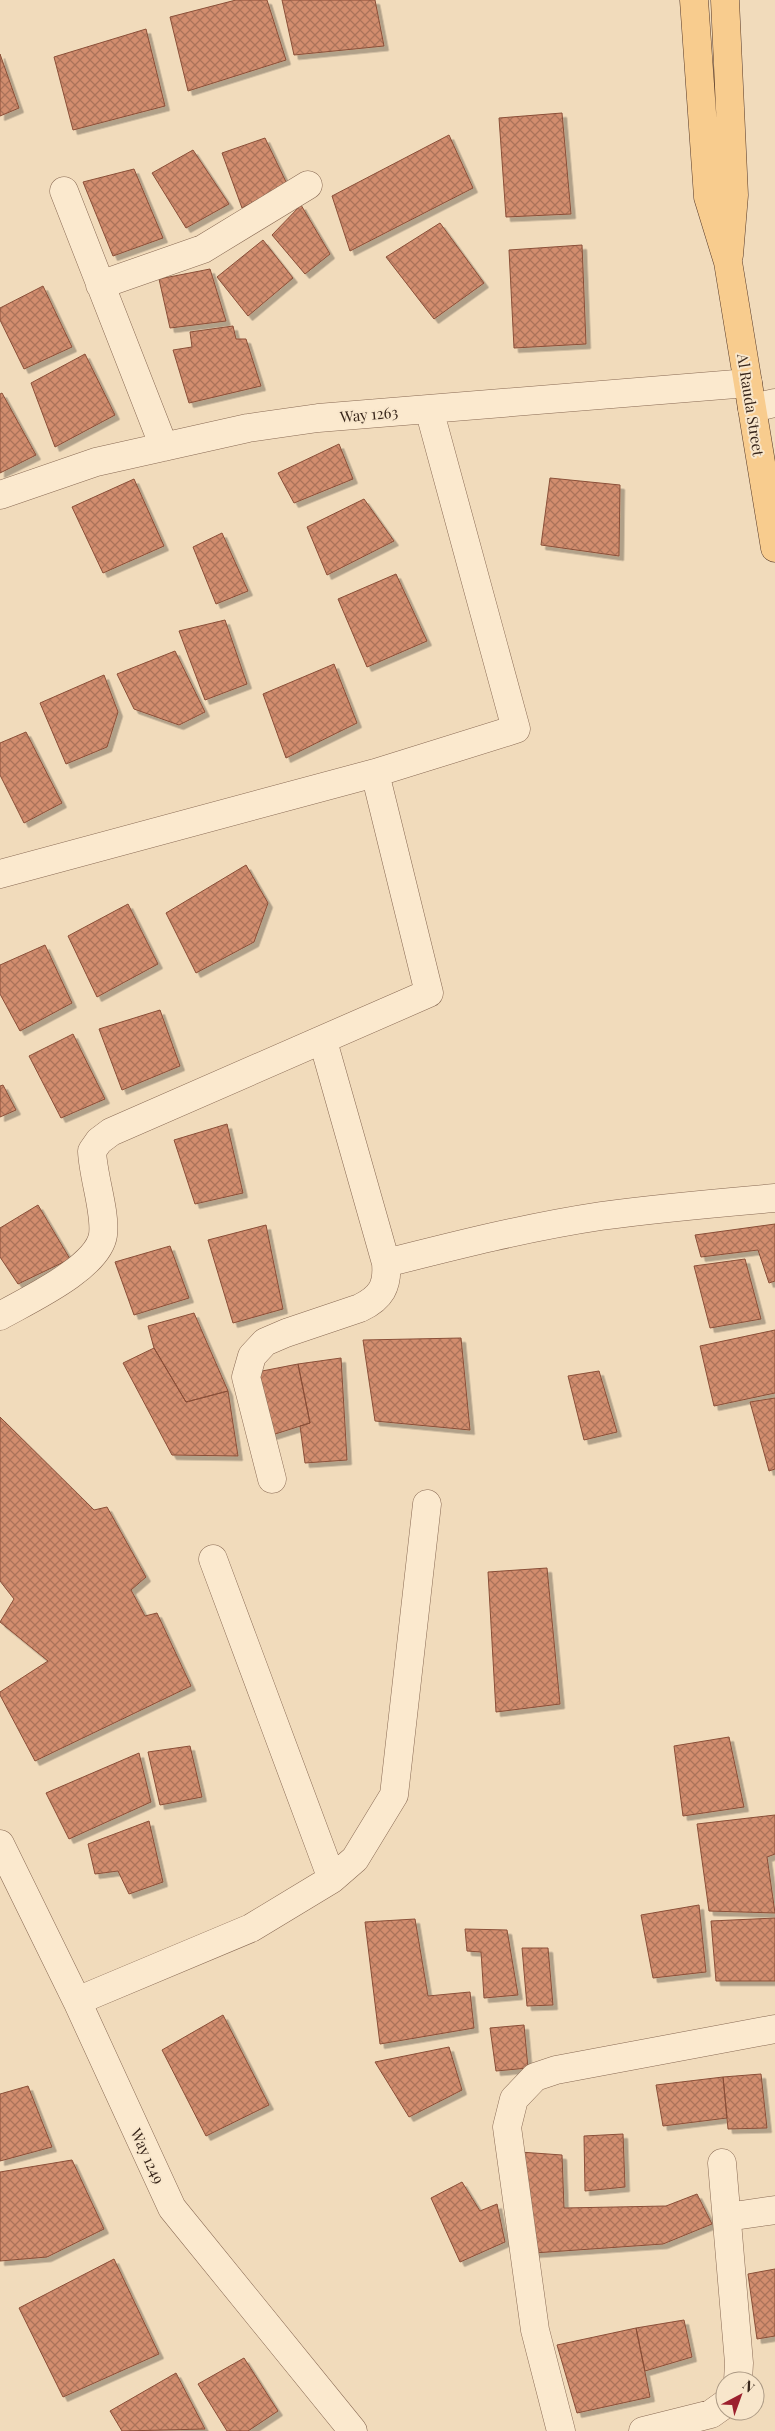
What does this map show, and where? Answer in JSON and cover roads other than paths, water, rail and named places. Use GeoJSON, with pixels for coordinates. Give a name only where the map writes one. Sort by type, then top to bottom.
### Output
{"type":"FeatureCollection","features":[{"type":"Feature","properties":{"kind":"main road","name":"Al Rauda Street"},"geometry":{"type":"LineString","coordinates":[[694,0],[708,197],[710,209],[728,262],[758,398],[775,548]]}},
{"type":"Feature","properties":{"kind":"main road","name":"Al Rauda Street"},"geometry":{"type":"LineString","coordinates":[[726,0],[734,195],[728,262]]}},
{"type":"Feature","properties":{"kind":"street"},"geometry":{"type":"LineString","coordinates":[[100,285],[203,249],[308,185]]}},
{"type":"Feature","properties":{"kind":"street"},"geometry":{"type":"LineString","coordinates":[[64,191],[164,447]]}},
{"type":"Feature","properties":{"kind":"street","name":"Way 1263"},"geometry":{"type":"LineString","coordinates":[[0,495],[96,462],[257,427],[318,418],[429,409],[758,398]]}},
{"type":"Feature","properties":{"kind":"street"},"geometry":{"type":"LineString","coordinates":[[0,874],[375,773],[516,729],[429,409]]}},
{"type":"Feature","properties":{"kind":"street"},"geometry":{"type":"LineString","coordinates":[[0,1316],[78,1270],[91,1260],[98,1249],[103,1235],[92,1151],[99,1141],[111,1132],[323,1041],[429,993],[375,773]]}},
{"type":"Feature","properties":{"kind":"street"},"geometry":{"type":"LineString","coordinates":[[272,1479],[246,1377],[252,1356],[265,1342],[371,1303],[383,1291],[387,1278],[386,1263],[323,1041]]}},
{"type":"Feature","properties":{"kind":"street"},"geometry":{"type":"LineString","coordinates":[[386,1263],[492,1237],[600,1216],[709,1203],[775,1198]]}},
{"type":"Feature","properties":{"kind":"street"},"geometry":{"type":"LineString","coordinates":[[77,2001],[252,1928],[332,1879],[355,1859],[394,1795],[427,1504]]}},
{"type":"Feature","properties":{"kind":"street"},"geometry":{"type":"LineString","coordinates":[[213,1559],[332,1879]]}},
{"type":"Feature","properties":{"kind":"street","name":"Way 1249"},"geometry":{"type":"LineString","coordinates":[[0,1844],[11,1895],[77,2001],[172,2208],[353,2431]]}},
{"type":"Feature","properties":{"kind":"street"},"geometry":{"type":"LineString","coordinates":[[561,2431],[535,2330],[507,2127],[514,2099],[535,2077],[556,2070],[775,2028]]}},
{"type":"Feature","properties":{"kind":"street"},"geometry":{"type":"LineString","coordinates":[[722,2163],[739,2371]]}},
{"type":"Feature","properties":{"kind":"street"},"geometry":{"type":"LineString","coordinates":[[727,2217],[775,2210]]}},
{"type":"Feature","properties":{"kind":"street"},"geometry":{"type":"LineString","coordinates":[[643,2431],[711,2414],[715,2411]]}}]}
